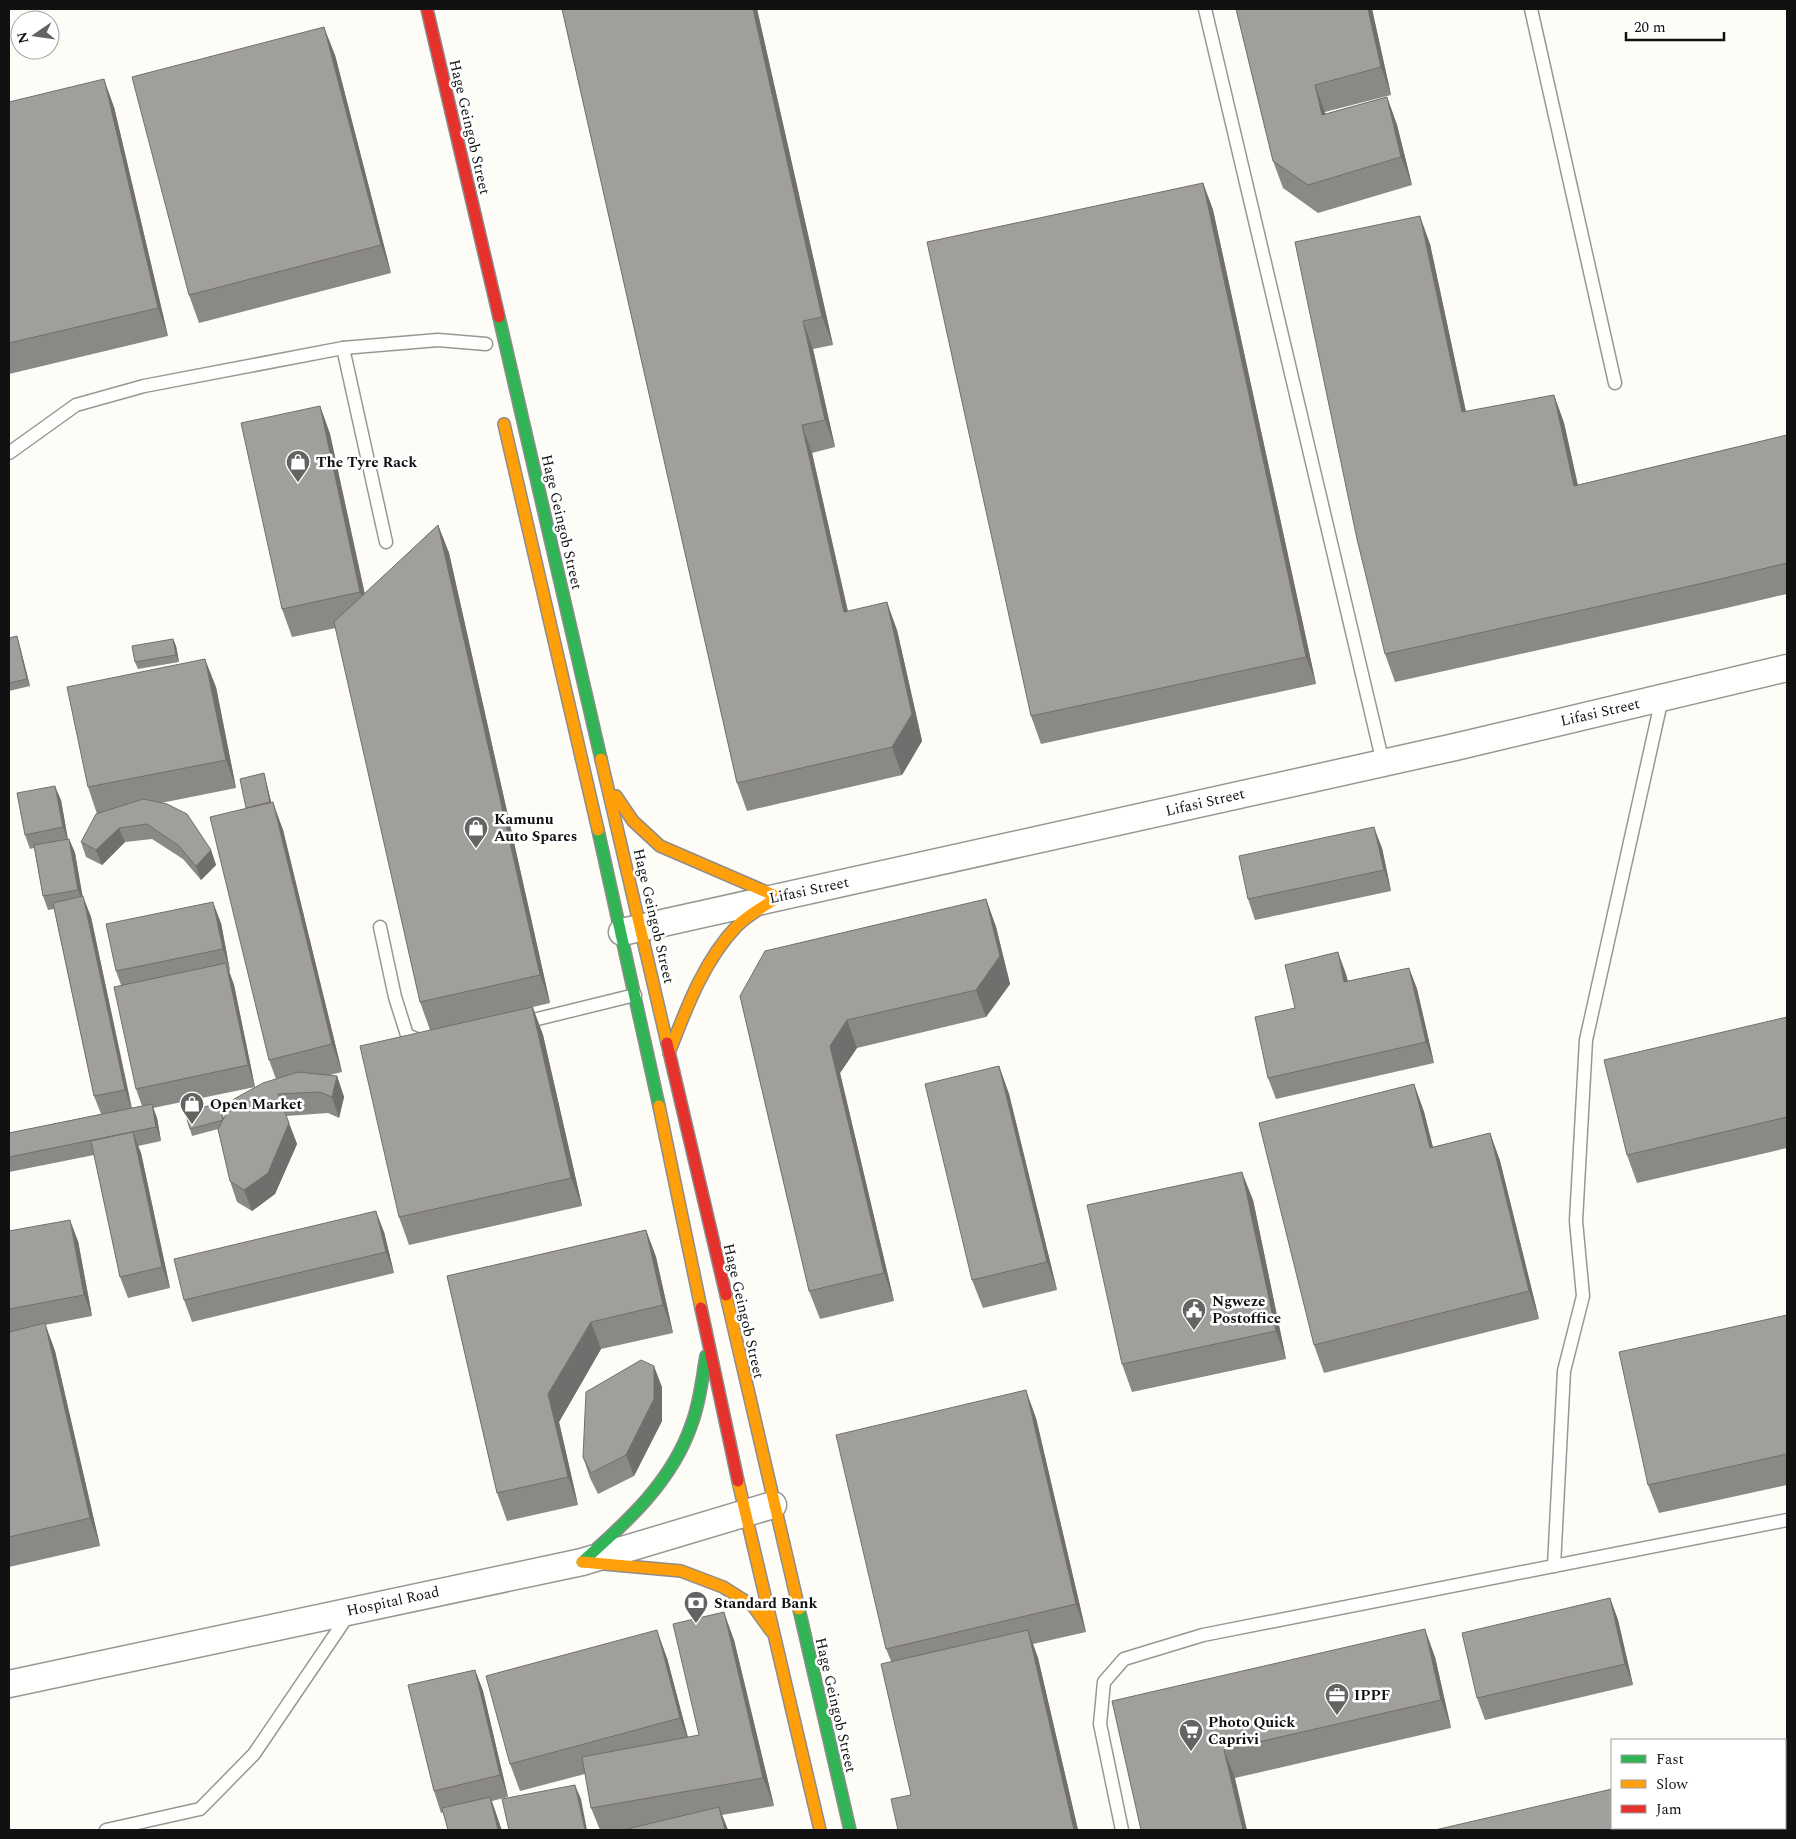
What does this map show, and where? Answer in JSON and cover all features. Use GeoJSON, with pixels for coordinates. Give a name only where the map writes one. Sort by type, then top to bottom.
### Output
{"type":"FeatureCollection","features":[{"type":"Feature","properties":{"kind":"street","name":"Hage Geingob Street"},"geometry":{"type":"LineString","coordinates":[[425,9],[433,86]]}},
{"type":"Feature","properties":{"kind":"street","name":"Hage Geingob Street"},"geometry":{"type":"LineString","coordinates":[[425,9],[608,785],[632,930],[635,995],[745,1513],[820,1830]]}},
{"type":"Feature","properties":{"kind":"street","name":"Hage Geingob Street"},"geometry":{"type":"LineString","coordinates":[[502,412],[632,930],[669,1052],[850,1830]]}},
{"type":"Feature","properties":{"kind":"street","name":"Lifasi Street"},"geometry":{"type":"LineString","coordinates":[[632,930],[1383,763],[1787,668]]}},
{"type":"Feature","properties":{"kind":"street"},"geometry":{"type":"LineString","coordinates":[[608,785],[633,821],[660,846],[778,897]]}},
{"type":"Feature","properties":{"kind":"street"},"geometry":{"type":"LineString","coordinates":[[669,1052],[687,1006],[738,925],[778,897]]}},
{"type":"Feature","properties":{"kind":"street"},"geometry":{"type":"LineString","coordinates":[[582,1562],[634,1516],[666,1475],[690,1430],[701,1387],[708,1341]]}},
{"type":"Feature","properties":{"kind":"street","name":"Hospital Road"},"geometry":{"type":"LineString","coordinates":[[9,1684],[582,1562],[773,1505]]}},
{"type":"Feature","properties":{"kind":"street"},"geometry":{"type":"LineString","coordinates":[[582,1562],[681,1571],[715,1584],[753,1606],[775,1636]]}},
{"type":"Feature","properties":{"kind":"lane"},"geometry":{"type":"LineString","coordinates":[[1206,9],[1383,763]]}},
{"type":"Feature","properties":{"kind":"lane"},"geometry":{"type":"LineString","coordinates":[[1531,9],[1615,384]]}},
{"type":"Feature","properties":{"kind":"lane"},"geometry":{"type":"LineString","coordinates":[[9,453],[76,405],[144,386],[343,348],[438,340],[486,344]]}},
{"type":"Feature","properties":{"kind":"lane"},"geometry":{"type":"LineString","coordinates":[[343,348],[386,542]]}},
{"type":"Feature","properties":{"kind":"lane"},"geometry":{"type":"LineString","coordinates":[[1554,1566],[1564,1371],[1583,1296],[1576,1221],[1586,1040],[1662,698]]}},
{"type":"Feature","properties":{"kind":"lane"},"geometry":{"type":"LineString","coordinates":[[380,927],[395,997],[407,1035],[434,1044]]}},
{"type":"Feature","properties":{"kind":"lane"},"geometry":{"type":"LineString","coordinates":[[510,1026],[635,995]]}},
{"type":"Feature","properties":{"kind":"lane"},"geometry":{"type":"LineString","coordinates":[[1122,1830],[1100,1724],[1104,1682],[1124,1659],[1203,1635],[1787,1520]]}},
{"type":"Feature","properties":{"kind":"lane"},"geometry":{"type":"LineString","coordinates":[[106,1830],[200,1808],[254,1754],[351,1611]]}},
{"type":"Feature","properties":{"kind":"building"},"geometry":{"type":"Polygon","coordinates":[[[562,9],[753,9],[822,317],[803,321],[825,420],[802,425],[844,612],[887,602],[912,714],[892,747],[737,783],[562,9]]]}},
{"type":"Feature","properties":{"kind":"building"},"geometry":{"type":"Polygon","coordinates":[[[1236,9],[1368,9],[1381,67],[1315,85],[1322,115],[1387,97],[1401,157],[1308,185],[1273,161],[1236,9]]]}},
{"type":"Feature","properties":{"kind":"building"},"geometry":{"type":"Polygon","coordinates":[[[324,27],[381,245],[189,295],[132,77],[324,27]]]}},
{"type":"Feature","properties":{"kind":"building"},"geometry":{"type":"Polygon","coordinates":[[[104,79],[158,308],[9,343],[9,102],[104,79]]]}},
{"type":"Feature","properties":{"kind":"building"},"geometry":{"type":"Polygon","coordinates":[[[1203,183],[1306,657],[1031,716],[927,242],[1203,183]]]}},
{"type":"Feature","properties":{"kind":"building"},"geometry":{"type":"Polygon","coordinates":[[[1420,216],[1462,412],[1554,395],[1574,486],[1787,435],[1787,563],[1385,654],[1357,539],[1295,242],[1420,216]]]}},
{"type":"Feature","properties":{"kind":"building"},"geometry":{"type":"Polygon","coordinates":[[[320,406],[360,592],[282,609],[241,423],[320,406]]]}},
{"type":"Feature","properties":{"kind":"building"},"geometry":{"type":"Polygon","coordinates":[[[438,525],[540,975],[420,1002],[334,622],[438,525]]]}},
{"type":"Feature","properties":{"kind":"building"},"geometry":{"type":"Polygon","coordinates":[[[17,636],[27,679],[9,683],[9,638],[17,636]]]}},
{"type":"Feature","properties":{"kind":"building"},"geometry":{"type":"Polygon","coordinates":[[[173,639],[176,655],[135,662],[132,646],[173,639]]]}},
{"type":"Feature","properties":{"kind":"building"},"geometry":{"type":"Polygon","coordinates":[[[205,659],[226,760],[88,787],[67,687],[205,659]]]}},
{"type":"Feature","properties":{"kind":"building"},"geometry":{"type":"Polygon","coordinates":[[[264,773],[270,802],[246,808],[240,779],[264,773]]]}},
{"type":"Feature","properties":{"kind":"building"},"geometry":{"type":"Polygon","coordinates":[[[55,786],[63,827],[25,835],[17,793],[55,786]]]}},
{"type":"Feature","properties":{"kind":"building"},"geometry":{"type":"Polygon","coordinates":[[[143,799],[167,804],[187,814],[211,850],[196,866],[178,845],[147,824],[119,828],[96,850],[81,842],[96,814],[143,799]]]}},
{"type":"Feature","properties":{"kind":"building"},"geometry":{"type":"Polygon","coordinates":[[[273,802],[332,1044],[269,1060],[210,817],[273,802]]]}},
{"type":"Feature","properties":{"kind":"building"},"geometry":{"type":"Polygon","coordinates":[[[1374,827],[1384,870],[1248,899],[1239,856],[1374,827]]]}},
{"type":"Feature","properties":{"kind":"building"},"geometry":{"type":"Polygon","coordinates":[[[69,839],[78,890],[43,896],[34,845],[69,839]]]}},
{"type":"Feature","properties":{"kind":"building"},"geometry":{"type":"Polygon","coordinates":[[[83,896],[125,1090],[94,1096],[53,903],[83,896]]]}},
{"type":"Feature","properties":{"kind":"building"},"geometry":{"type":"Polygon","coordinates":[[[986,899],[1000,956],[976,990],[847,1020],[830,1046],[884,1273],[809,1291],[740,996],[765,951],[986,899]]]}},
{"type":"Feature","properties":{"kind":"building"},"geometry":{"type":"Polygon","coordinates":[[[213,902],[223,949],[116,971],[106,924],[213,902]]]}},
{"type":"Feature","properties":{"kind":"building"},"geometry":{"type":"Polygon","coordinates":[[[1338,952],[1344,982],[1409,968],[1426,1042],[1268,1078],[1255,1017],[1295,1008],[1285,965],[1338,952]]]}},
{"type":"Feature","properties":{"kind":"building"},"geometry":{"type":"Polygon","coordinates":[[[226,963],[248,1065],[136,1089],[114,987],[226,963]]]}},
{"type":"Feature","properties":{"kind":"building"},"geometry":{"type":"Polygon","coordinates":[[[532,1007],[571,1178],[399,1217],[360,1046],[532,1007]]]}},
{"type":"Feature","properties":{"kind":"building"},"geometry":{"type":"Polygon","coordinates":[[[1787,1017],[1787,1117],[1627,1155],[1604,1060],[1787,1017]]]}},
{"type":"Feature","properties":{"kind":"building"},"geometry":{"type":"Polygon","coordinates":[[[999,1066],[1047,1262],[972,1280],[925,1084],[999,1066]]]}},
{"type":"Feature","properties":{"kind":"building"},"geometry":{"type":"Polygon","coordinates":[[[298,1072],[337,1076],[332,1097],[320,1092],[278,1094],[289,1123],[268,1173],[244,1190],[230,1181],[218,1129],[234,1099],[263,1083],[298,1072]]]}},
{"type":"Feature","properties":{"kind":"building"},"geometry":{"type":"Polygon","coordinates":[[[1414,1084],[1430,1148],[1490,1133],[1529,1291],[1314,1345],[1259,1123],[1414,1084]]]}},
{"type":"Feature","properties":{"kind":"building"},"geometry":{"type":"Polygon","coordinates":[[[219,1103],[223,1120],[190,1129],[185,1112],[219,1103]]]}},
{"type":"Feature","properties":{"kind":"building"},"geometry":{"type":"Polygon","coordinates":[[[152,1104],[156,1127],[9,1157],[9,1133],[152,1104]]]}},
{"type":"Feature","properties":{"kind":"building"},"geometry":{"type":"Polygon","coordinates":[[[133,1132],[162,1267],[120,1277],[91,1141],[133,1132]]]}},
{"type":"Feature","properties":{"kind":"building"},"geometry":{"type":"Polygon","coordinates":[[[1242,1172],[1276,1331],[1122,1364],[1087,1205],[1242,1172]]]}},
{"type":"Feature","properties":{"kind":"building"},"geometry":{"type":"Polygon","coordinates":[[[376,1211],[386,1252],[184,1300],[174,1259],[376,1211]]]}},
{"type":"Feature","properties":{"kind":"building"},"geometry":{"type":"Polygon","coordinates":[[[70,1220],[84,1295],[9,1309],[9,1231],[70,1220]]]}},
{"type":"Feature","properties":{"kind":"building"},"geometry":{"type":"Polygon","coordinates":[[[646,1230],[663,1305],[591,1322],[548,1394],[568,1477],[497,1493],[447,1276],[646,1230]]]}},
{"type":"Feature","properties":{"kind":"building"},"geometry":{"type":"Polygon","coordinates":[[[1787,1315],[1787,1454],[1648,1485],[1619,1352],[1787,1315]]]}},
{"type":"Feature","properties":{"kind":"building"},"geometry":{"type":"Polygon","coordinates":[[[45,1323],[90,1518],[9,1537],[9,1332],[45,1323]]]}},
{"type":"Feature","properties":{"kind":"building"},"geometry":{"type":"Polygon","coordinates":[[[641,1360],[654,1366],[654,1399],[626,1455],[591,1473],[583,1457],[586,1392],[641,1360]]]}},
{"type":"Feature","properties":{"kind":"building"},"geometry":{"type":"Polygon","coordinates":[[[1026,1390],[1076,1604],[886,1649],[836,1435],[1026,1390]]]}},
{"type":"Feature","properties":{"kind":"building"},"geometry":{"type":"Polygon","coordinates":[[[1610,1598],[1625,1664],[1477,1698],[1462,1633],[1610,1598]]]}},
{"type":"Feature","properties":{"kind":"building"},"geometry":{"type":"Polygon","coordinates":[[[724,1612],[763,1778],[591,1808],[582,1757],[699,1735],[673,1624],[724,1612]]]}},
{"type":"Feature","properties":{"kind":"building"},"geometry":{"type":"Polygon","coordinates":[[[1425,1629],[1441,1700],[1224,1750],[1243,1830],[1141,1830],[1112,1701],[1425,1629]]]}},
{"type":"Feature","properties":{"kind":"building"},"geometry":{"type":"Polygon","coordinates":[[[657,1630],[680,1718],[510,1764],[486,1676],[657,1630]]]}},
{"type":"Feature","properties":{"kind":"building"},"geometry":{"type":"Polygon","coordinates":[[[1028,1630],[1074,1830],[898,1830],[891,1799],[911,1795],[881,1664],[1028,1630]]]}},
{"type":"Feature","properties":{"kind":"building"},"geometry":{"type":"Polygon","coordinates":[[[475,1670],[500,1775],[434,1791],[408,1685],[475,1670]]]}},
{"type":"Feature","properties":{"kind":"building"},"geometry":{"type":"Polygon","coordinates":[[[1786,1746],[1787,1830],[1685,1830],[1786,1829],[1786,1746]]]}},
{"type":"Feature","properties":{"kind":"building"},"geometry":{"type":"Polygon","coordinates":[[[575,1785],[585,1830],[509,1830],[502,1799],[575,1785]]]}},
{"type":"Feature","properties":{"kind":"building"},"geometry":{"type":"Polygon","coordinates":[[[1611,1789],[1611,1829],[1665,1830],[1435,1830],[1611,1789]]]}},
{"type":"Feature","properties":{"kind":"building"},"geometry":{"type":"Polygon","coordinates":[[[490,1797],[498,1830],[448,1830],[442,1808],[490,1797]]]}},
{"type":"Feature","properties":{"kind":"building"},"geometry":{"type":"Polygon","coordinates":[[[719,1807],[725,1830],[623,1830],[719,1807]]]}},
{"type":"Feature","properties":{"kind":"traffic: fast"},"geometry":{"type":"LineString","coordinates":[[499,317],[601,759]]}},
{"type":"Feature","properties":{"kind":"traffic: fast"},"geometry":{"type":"LineString","coordinates":[[598,830],[659,1106]]}},
{"type":"Feature","properties":{"kind":"traffic: fast"},"geometry":{"type":"LineString","coordinates":[[582,1562],[646,1500],[673,1464],[684,1444],[695,1415],[706,1356]]}},
{"type":"Feature","properties":{"kind":"traffic: fast"},"geometry":{"type":"LineString","coordinates":[[799,1609],[850,1830]]}},
{"type":"Feature","properties":{"kind":"traffic: slow"},"geometry":{"type":"LineString","coordinates":[[504,424],[598,830]]}},
{"type":"Feature","properties":{"kind":"traffic: slow"},"geometry":{"type":"LineString","coordinates":[[601,759],[667,1043]]}},
{"type":"Feature","properties":{"kind":"traffic: slow"},"geometry":{"type":"LineString","coordinates":[[616,796],[633,821],[660,846],[778,897],[752,914],[725,939],[697,986],[669,1053]]}},
{"type":"Feature","properties":{"kind":"traffic: slow"},"geometry":{"type":"LineString","coordinates":[[659,1106],[701,1308]]}},
{"type":"Feature","properties":{"kind":"traffic: slow"},"geometry":{"type":"LineString","coordinates":[[726,1295],[799,1609]]}},
{"type":"Feature","properties":{"kind":"traffic: slow"},"geometry":{"type":"LineString","coordinates":[[738,1481],[820,1830]]}},
{"type":"Feature","properties":{"kind":"traffic: slow"},"geometry":{"type":"LineString","coordinates":[[582,1562],[681,1571],[723,1587],[753,1606],[771,1631]]}},
{"type":"Feature","properties":{"kind":"traffic: jam"},"geometry":{"type":"LineString","coordinates":[[427,9],[499,317]]}},
{"type":"Feature","properties":{"kind":"traffic: jam"},"geometry":{"type":"LineString","coordinates":[[667,1043],[726,1295]]}},
{"type":"Feature","properties":{"kind":"traffic: jam"},"geometry":{"type":"LineString","coordinates":[[701,1308],[738,1481]]}},
{"type":"Feature","properties":{"kind":"place","name":"The Tyre Rack"},"geometry":{"type":"Point","coordinates":[298,483]}},
{"type":"Feature","properties":{"kind":"place","name":"Kamunu Auto Spares"},"geometry":{"type":"Point","coordinates":[476,849]}},
{"type":"Feature","properties":{"kind":"place","name":"Open Market"},"geometry":{"type":"Point","coordinates":[192,1125]}},
{"type":"Feature","properties":{"kind":"place","name":"Ngweze Postoffice"},"geometry":{"type":"Point","coordinates":[1194,1331]}},
{"type":"Feature","properties":{"kind":"place","name":"Standard Bank"},"geometry":{"type":"Point","coordinates":[696,1624]}},
{"type":"Feature","properties":{"kind":"place","name":"IPPF"},"geometry":{"type":"Point","coordinates":[1337,1716]}},
{"type":"Feature","properties":{"kind":"place","name":"Photo Quick Caprivi"},"geometry":{"type":"Point","coordinates":[1191,1752]}}]}
